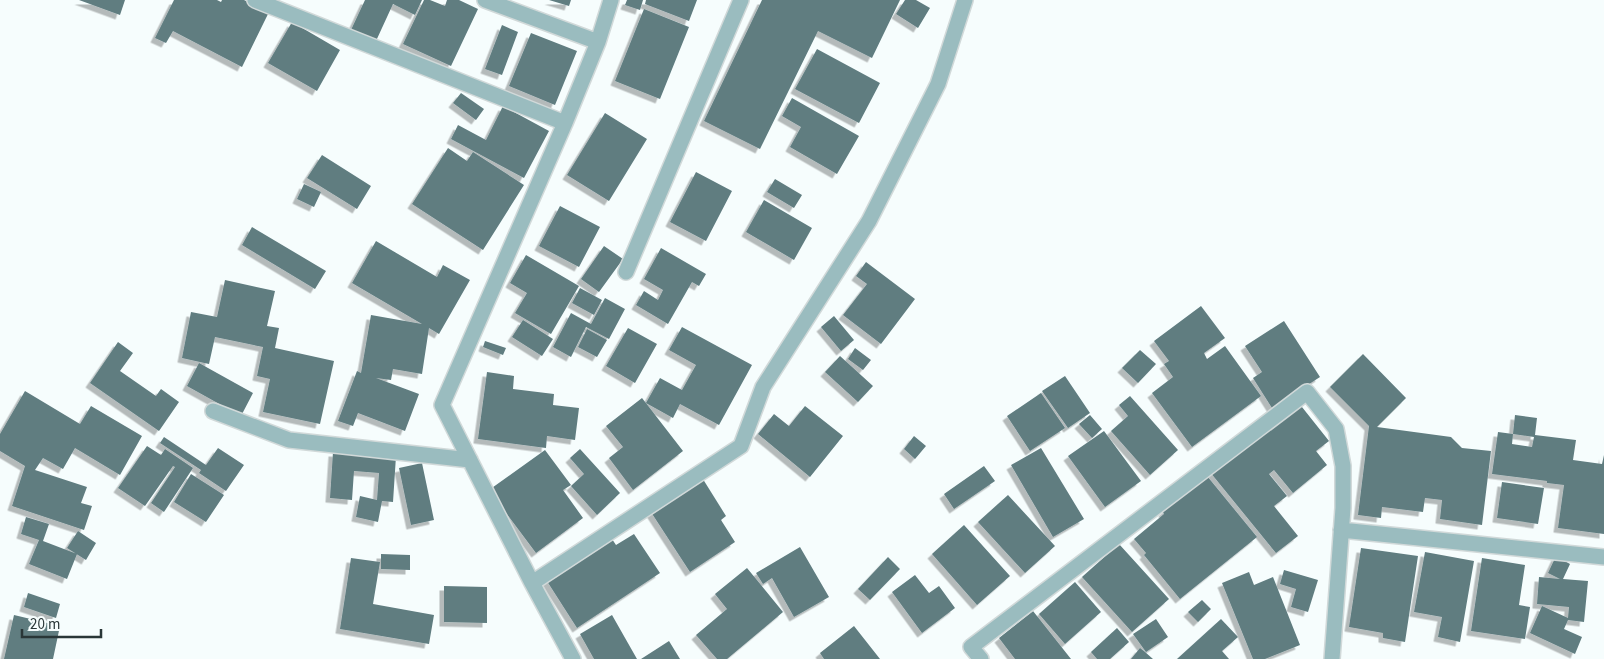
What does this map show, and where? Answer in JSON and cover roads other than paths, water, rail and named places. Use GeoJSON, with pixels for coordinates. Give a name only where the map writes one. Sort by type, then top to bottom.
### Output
{"type":"FeatureCollection","features":[{"type":"Feature","properties":{"kind":"street"},"geometry":{"type":"LineString","coordinates":[[255,0],[565,122]]}},
{"type":"Feature","properties":{"kind":"street"},"geometry":{"type":"LineString","coordinates":[[485,0],[598,42]]}},
{"type":"Feature","properties":{"kind":"street"},"geometry":{"type":"LineString","coordinates":[[573,659],[532,583],[442,405],[565,122],[598,42],[611,0]]}},
{"type":"Feature","properties":{"kind":"street"},"geometry":{"type":"LineString","coordinates":[[626,272],[742,0]]}},
{"type":"Feature","properties":{"kind":"street"},"geometry":{"type":"LineString","coordinates":[[532,583],[741,446],[763,387],[869,221],[938,84],[965,0]]}},
{"type":"Feature","properties":{"kind":"street"},"geometry":{"type":"LineString","coordinates":[[981,659],[971,647],[1307,392],[1336,429],[1343,466],[1341,530],[1332,659]]}},
{"type":"Feature","properties":{"kind":"street"},"geometry":{"type":"LineString","coordinates":[[213,410],[289,440],[470,460]]}},
{"type":"Feature","properties":{"kind":"street"},"geometry":{"type":"LineString","coordinates":[[1341,530],[1604,557]]}}]}
